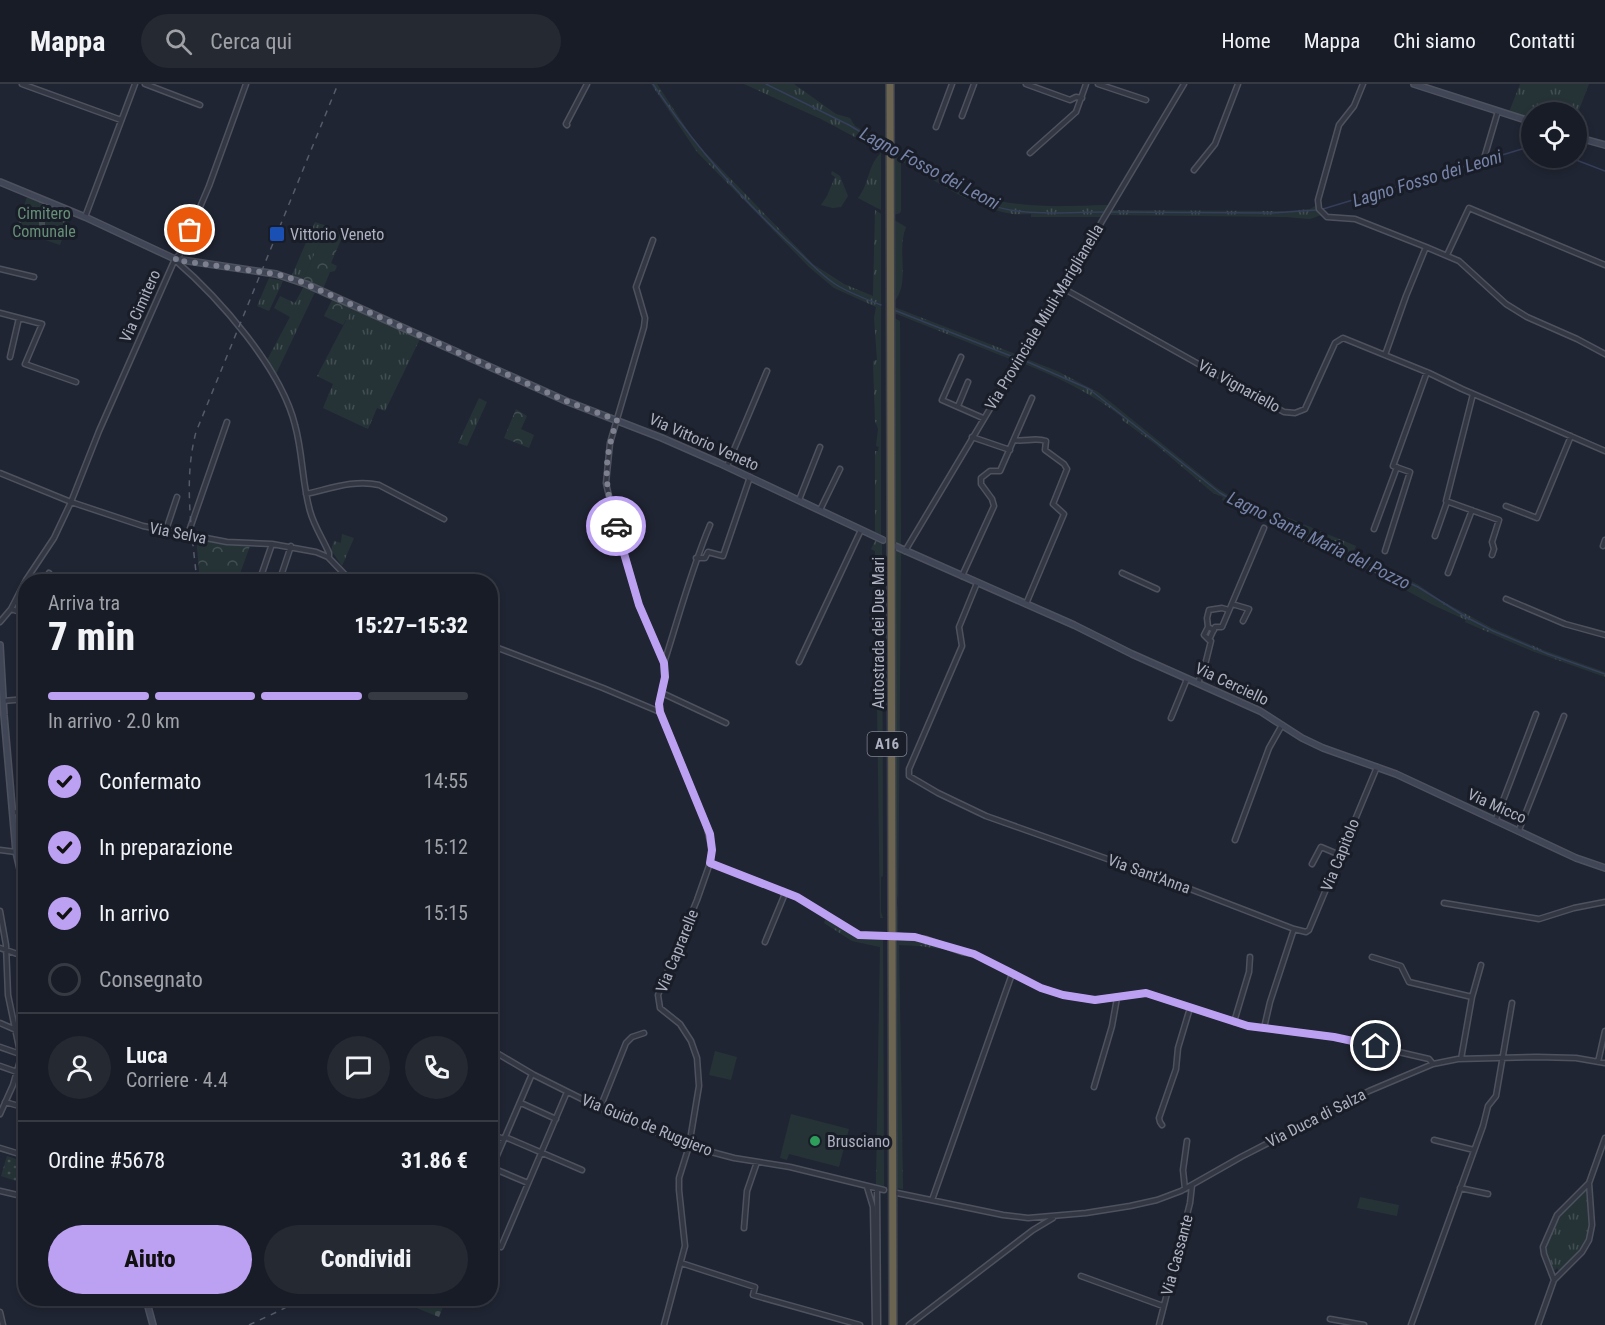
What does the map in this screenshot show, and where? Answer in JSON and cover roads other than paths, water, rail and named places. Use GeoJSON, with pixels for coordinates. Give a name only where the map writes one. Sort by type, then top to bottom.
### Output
{"type":"FeatureCollection","features":[{"type":"Feature","properties":{"kind":"highway","name":"Autostrada dei Due Mari"},"geometry":{"type":"LineString","coordinates":[[885,84],[888,164],[893,1325]]}},
{"type":"Feature","properties":{"kind":"highway","name":"Autostrada dei Due Mari"},"geometry":{"type":"LineString","coordinates":[[887,131],[890,84]]}},
{"type":"Feature","properties":{"kind":"highway","name":"Autostrada dei Due Mari"},"geometry":{"type":"LineString","coordinates":[[888,164],[888,1325]]}},
{"type":"Feature","properties":{"kind":"street"},"geometry":{"type":"LineString","coordinates":[[22,84],[121,120]]}},
{"type":"Feature","properties":{"kind":"street"},"geometry":{"type":"LineString","coordinates":[[85,217],[135,84]]}},
{"type":"Feature","properties":{"kind":"street"},"geometry":{"type":"LineString","coordinates":[[148,84],[200,105]]}},
{"type":"Feature","properties":{"kind":"street"},"geometry":{"type":"LineString","coordinates":[[246,84],[209,186],[180,254],[175,260],[237,323],[278,384],[296,426],[310,512],[329,553],[328,557]]}},
{"type":"Feature","properties":{"kind":"street"},"geometry":{"type":"LineString","coordinates":[[567,125],[587,84]]}},
{"type":"Feature","properties":{"kind":"street"},"geometry":{"type":"LineString","coordinates":[[936,127],[952,84]]}},
{"type":"Feature","properties":{"kind":"street"},"geometry":{"type":"LineString","coordinates":[[962,116],[974,84]]}},
{"type":"Feature","properties":{"kind":"street"},"geometry":{"type":"LineString","coordinates":[[1026,84],[1070,100],[1076,97],[1082,98]]}},
{"type":"Feature","properties":{"kind":"street"},"geometry":{"type":"LineString","coordinates":[[1030,153],[1076,112],[1086,84]]}},
{"type":"Feature","properties":{"kind":"street"},"geometry":{"type":"LineString","coordinates":[[1098,84],[1146,100]]}},
{"type":"Feature","properties":{"kind":"street","name":"Via Provinciale Miuli-Mariglianella"},"geometry":{"type":"LineString","coordinates":[[906,550],[1184,84]]}},
{"type":"Feature","properties":{"kind":"street"},"geometry":{"type":"LineString","coordinates":[[1194,170],[1215,144],[1238,84]]}},
{"type":"Feature","properties":{"kind":"street"},"geometry":{"type":"LineString","coordinates":[[1363,84],[1354,106],[1341,122],[1336,136],[1318,200],[1321,212],[1330,218],[1355,219],[1447,255],[1463,264],[1506,304],[1527,317],[1605,354]]}},
{"type":"Feature","properties":{"kind":"street"},"geometry":{"type":"LineString","coordinates":[[1414,84],[1521,118]]}},
{"type":"Feature","properties":{"kind":"street"},"geometry":{"type":"LineString","coordinates":[[1485,155],[1498,111]]}},
{"type":"Feature","properties":{"kind":"street"},"geometry":{"type":"LineString","coordinates":[[1587,139],[1605,145]]}},
{"type":"Feature","properties":{"kind":"street","name":"Via Cimitero"},"geometry":{"type":"LineString","coordinates":[[0,182],[85,217],[175,260],[104,420],[71,502],[54,538],[30,574]]}},
{"type":"Feature","properties":{"kind":"street"},"geometry":{"type":"LineString","coordinates":[[1447,255],[1469,208],[1605,265]]}},
{"type":"Feature","properties":{"kind":"street"},"geometry":{"type":"LineString","coordinates":[[645,705],[659,704],[665,677],[664,663],[639,605],[607,491],[607,456],[645,323],[636,287],[653,240]]}},
{"type":"Feature","properties":{"kind":"street"},"geometry":{"type":"LineString","coordinates":[[1385,355],[1426,247]]}},
{"type":"Feature","properties":{"kind":"street","name":"Via Vittorio Veneto"},"geometry":{"type":"LineString","coordinates":[[175,260],[276,274],[297,280],[566,401],[727,466],[883,540]]}},
{"type":"Feature","properties":{"kind":"street"},"geometry":{"type":"LineString","coordinates":[[0,269],[34,277]]}},
{"type":"Feature","properties":{"kind":"street","name":"Via Vignariello"},"geometry":{"type":"LineString","coordinates":[[1061,287],[1284,412],[1300,412],[1308,405],[1335,343],[1338,339],[1348,339],[1605,451]]}},
{"type":"Feature","properties":{"kind":"street"},"geometry":{"type":"LineString","coordinates":[[0,313],[42,324],[25,364],[75,382]]}},
{"type":"Feature","properties":{"kind":"street"},"geometry":{"type":"LineString","coordinates":[[10,357],[19,318]]}},
{"type":"Feature","properties":{"kind":"street"},"geometry":{"type":"LineString","coordinates":[[961,357],[942,400],[983,418]]}},
{"type":"Feature","properties":{"kind":"street"},"geometry":{"type":"LineString","coordinates":[[727,466],[767,371]]}},
{"type":"Feature","properties":{"kind":"street"},"geometry":{"type":"LineString","coordinates":[[1384,551],[1410,472],[1393,466],[1426,372]]}},
{"type":"Feature","properties":{"kind":"street"},"geometry":{"type":"LineString","coordinates":[[958,406],[968,382]]}},
{"type":"Feature","properties":{"kind":"street"},"geometry":{"type":"LineString","coordinates":[[1435,537],[1447,502],[1449,483],[1473,394]]}},
{"type":"Feature","properties":{"kind":"street"},"geometry":{"type":"LineString","coordinates":[[962,576],[994,506],[992,499],[981,484],[981,478],[990,471],[1000,471],[1032,398]]}},
{"type":"Feature","properties":{"kind":"street"},"geometry":{"type":"LineString","coordinates":[[188,534],[227,422]]}},
{"type":"Feature","properties":{"kind":"street"},"geometry":{"type":"LineString","coordinates":[[1506,506],[1537,518],[1571,436]]}},
{"type":"Feature","properties":{"kind":"street"},"geometry":{"type":"LineString","coordinates":[[972,437],[1010,450]]}},
{"type":"Feature","properties":{"kind":"street"},"geometry":{"type":"LineString","coordinates":[[895,546],[1026,604],[1064,514],[1053,504],[1067,469],[1064,464],[1045,450],[1046,441],[1040,439],[1024,442],[1014,440]]}},
{"type":"Feature","properties":{"kind":"street"},"geometry":{"type":"LineString","coordinates":[[799,500],[820,447]]}},
{"type":"Feature","properties":{"kind":"street"},"geometry":{"type":"LineString","coordinates":[[1374,529],[1398,467]]}},
{"type":"Feature","properties":{"kind":"street"},"geometry":{"type":"LineString","coordinates":[[820,510],[840,470]]}},
{"type":"Feature","properties":{"kind":"street","name":"Via Selva"},"geometry":{"type":"LineString","coordinates":[[0,472],[71,502],[135,524],[227,542],[291,546],[316,552],[328,557],[344,574]]}},
{"type":"Feature","properties":{"kind":"street"},"geometry":{"type":"LineString","coordinates":[[696,558],[705,558],[708,552],[723,556],[750,477]]}},
{"type":"Feature","properties":{"kind":"street"},"geometry":{"type":"LineString","coordinates":[[306,494],[352,484],[371,483],[444,519]]}},
{"type":"Feature","properties":{"kind":"street"},"geometry":{"type":"LineString","coordinates":[[166,530],[177,497]]}},
{"type":"Feature","properties":{"kind":"street"},"geometry":{"type":"LineString","coordinates":[[1447,502],[1499,520],[1492,542],[1494,549],[1492,555]]}},
{"type":"Feature","properties":{"kind":"street"},"geometry":{"type":"LineString","coordinates":[[1448,573],[1472,510]]}},
{"type":"Feature","properties":{"kind":"street"},"geometry":{"type":"LineString","coordinates":[[664,663],[696,558],[710,525]]}},
{"type":"Feature","properties":{"kind":"street"},"geometry":{"type":"LineString","coordinates":[[1209,640],[1215,627],[1222,627],[1264,528]]}},
{"type":"Feature","properties":{"kind":"street"},"geometry":{"type":"LineString","coordinates":[[799,662],[861,530]]}},
{"type":"Feature","properties":{"kind":"street"},"geometry":{"type":"LineString","coordinates":[[1602,546],[1605,540]]}},
{"type":"Feature","properties":{"kind":"street"},"geometry":{"type":"LineString","coordinates":[[262,574],[272,544]]}},
{"type":"Feature","properties":{"kind":"street"},"geometry":{"type":"LineString","coordinates":[[282,574],[291,546]]}},
{"type":"Feature","properties":{"kind":"street"},"geometry":{"type":"LineString","coordinates":[[1122,573],[1157,589]]}},
{"type":"Feature","properties":{"kind":"street","name":"Via Sant'Anna"},"geometry":{"type":"LineString","coordinates":[[978,582],[959,627],[962,646],[909,769],[909,776],[938,794],[986,816],[1164,879],[1294,929]]}},
{"type":"Feature","properties":{"kind":"street","name":"Via Cimitero"},"geometry":{"type":"LineString","coordinates":[[0,622],[4,620],[18,595]]}},
{"type":"Feature","properties":{"kind":"street"},"geometry":{"type":"LineString","coordinates":[[1506,599],[1565,624],[1605,634]]}},
{"type":"Feature","properties":{"kind":"street","name":"Via Cerciello"},"geometry":{"type":"LineString","coordinates":[[1026,604],[1260,711],[1302,738],[1323,748],[1378,766]]}},
{"type":"Feature","properties":{"kind":"street"},"geometry":{"type":"LineString","coordinates":[[1232,604],[1249,609],[1243,621]]}},
{"type":"Feature","properties":{"kind":"street"},"geometry":{"type":"LineString","coordinates":[[1198,683],[1211,641],[1204,635],[1208,627],[1209,610],[1222,608],[1229,610]]}},
{"type":"Feature","properties":{"kind":"street"},"geometry":{"type":"LineString","coordinates":[[11,609],[18,611]]}},
{"type":"Feature","properties":{"kind":"street"},"geometry":{"type":"LineString","coordinates":[[1208,627],[1214,630]]}},
{"type":"Feature","properties":{"kind":"street"},"geometry":{"type":"LineString","coordinates":[[0,645],[3,746],[18,864]]}},
{"type":"Feature","properties":{"kind":"street"},"geometry":{"type":"LineString","coordinates":[[498,648],[660,712]]}},
{"type":"Feature","properties":{"kind":"street"},"geometry":{"type":"LineString","coordinates":[[1171,718],[1187,678]]}},
{"type":"Feature","properties":{"kind":"street"},"geometry":{"type":"LineString","coordinates":[[662,693],[726,723]]}},
{"type":"Feature","properties":{"kind":"street"},"geometry":{"type":"LineString","coordinates":[[3,701],[18,700]]}},
{"type":"Feature","properties":{"kind":"street","name":"Via Caprarelle"},"geometry":{"type":"LineString","coordinates":[[659,704],[660,712],[710,834],[712,850],[710,863],[692,913],[667,969],[657,1000],[663,1013],[685,1030],[696,1058],[699,1094],[689,1146],[679,1178],[685,1235],[681,1263],[664,1325]]}},
{"type":"Feature","properties":{"kind":"street"},"geometry":{"type":"LineString","coordinates":[[1496,819],[1536,714]]}},
{"type":"Feature","properties":{"kind":"street"},"geometry":{"type":"LineString","coordinates":[[1519,830],[1564,716]]}},
{"type":"Feature","properties":{"kind":"street"},"geometry":{"type":"LineString","coordinates":[[1235,840],[1269,748],[1282,724]]}},
{"type":"Feature","properties":{"kind":"street","name":"Via Micco"},"geometry":{"type":"LineString","coordinates":[[1378,766],[1576,858],[1605,868]]}},
{"type":"Feature","properties":{"kind":"street","name":"Via Capitolo"},"geometry":{"type":"LineString","coordinates":[[1294,929],[1306,932],[1309,930],[1378,766]]}},
{"type":"Feature","properties":{"kind":"street"},"geometry":{"type":"LineString","coordinates":[[13,812],[18,812]]}},
{"type":"Feature","properties":{"kind":"street"},"geometry":{"type":"LineString","coordinates":[[1312,864],[1321,847],[1340,855]]}},
{"type":"Feature","properties":{"kind":"street"},"geometry":{"type":"LineString","coordinates":[[0,850],[16,852]]}},
{"type":"Feature","properties":{"kind":"street"},"geometry":{"type":"LineString","coordinates":[[710,863],[797,897],[859,935],[926,939],[974,954],[1041,988],[1063,995],[1095,1000],[1146,993],[1234,1022],[1334,1037],[1429,1059],[1434,1064]]}},
{"type":"Feature","properties":{"kind":"street"},"geometry":{"type":"LineString","coordinates":[[765,942],[784,896],[783,891]]}},
{"type":"Feature","properties":{"kind":"street"},"geometry":{"type":"LineString","coordinates":[[1444,903],[1539,919],[1574,908],[1605,902]]}},
{"type":"Feature","properties":{"kind":"street"},"geometry":{"type":"LineString","coordinates":[[0,911],[6,950],[8,995],[18,1044]]}},
{"type":"Feature","properties":{"kind":"street"},"geometry":{"type":"LineString","coordinates":[[1264,1028],[1294,929]]}},
{"type":"Feature","properties":{"kind":"street"},"geometry":{"type":"LineString","coordinates":[[0,948],[18,954]]}},
{"type":"Feature","properties":{"kind":"street"},"geometry":{"type":"LineString","coordinates":[[1234,1022],[1250,969],[1250,957]]}},
{"type":"Feature","properties":{"kind":"street"},"geometry":{"type":"LineString","coordinates":[[1372,957],[1401,966],[1409,982],[1472,997]]}},
{"type":"Feature","properties":{"kind":"street"},"geometry":{"type":"LineString","coordinates":[[1461,1059],[1472,997],[1481,965]]}},
{"type":"Feature","properties":{"kind":"street"},"geometry":{"type":"LineString","coordinates":[[932,1200],[1012,974]]}},
{"type":"Feature","properties":{"kind":"street"},"geometry":{"type":"LineString","coordinates":[[1094,1087],[1112,1026],[1117,998]]}},
{"type":"Feature","properties":{"kind":"street"},"geometry":{"type":"LineString","coordinates":[[1411,1325],[1488,1106],[1496,1096],[1512,1003]]}},
{"type":"Feature","properties":{"kind":"street"},"geometry":{"type":"LineString","coordinates":[[1162,1125],[1159,1118],[1176,1070],[1178,1048],[1190,1008]]}},
{"type":"Feature","properties":{"kind":"street"},"geometry":{"type":"LineString","coordinates":[[0,1023],[15,1029],[18,1028]]}},
{"type":"Feature","properties":{"kind":"street"},"geometry":{"type":"LineString","coordinates":[[1598,1062],[1605,1031]]}},
{"type":"Feature","properties":{"kind":"street"},"geometry":{"type":"LineString","coordinates":[[600,1108],[626,1043],[632,1037],[644,1033]]}},
{"type":"Feature","properties":{"kind":"street"},"geometry":{"type":"LineString","coordinates":[[0,1047],[18,1053]]}},
{"type":"Feature","properties":{"kind":"street","name":"Via Guido de Ruggiero"},"geometry":{"type":"LineString","coordinates":[[498,1054],[532,1074],[600,1108],[689,1146],[884,1190]]}},
{"type":"Feature","properties":{"kind":"street","name":"Via Duca di Salza"},"geometry":{"type":"LineString","coordinates":[[1057,1216],[1130,1206],[1157,1200],[1185,1189],[1241,1156],[1369,1091],[1434,1064],[1461,1059],[1567,1057],[1605,1064]]}},
{"type":"Feature","properties":{"kind":"street"},"geometry":{"type":"LineString","coordinates":[[0,1066],[17,1072]]}},
{"type":"Feature","properties":{"kind":"street"},"geometry":{"type":"LineString","coordinates":[[0,1114],[18,1066]]}},
{"type":"Feature","properties":{"kind":"street"},"geometry":{"type":"LineString","coordinates":[[498,1151],[532,1074]]}},
{"type":"Feature","properties":{"kind":"street"},"geometry":{"type":"LineString","coordinates":[[501,1247],[567,1092]]}},
{"type":"Feature","properties":{"kind":"street"},"geometry":{"type":"LineString","coordinates":[[520,1103],[556,1119]]}},
{"type":"Feature","properties":{"kind":"street"},"geometry":{"type":"LineString","coordinates":[[3,1104],[18,1107]]}},
{"type":"Feature","properties":{"kind":"street"},"geometry":{"type":"LineString","coordinates":[[498,1136],[582,1170]]}},
{"type":"Feature","properties":{"kind":"street"},"geometry":{"type":"LineString","coordinates":[[1538,1325],[1554,1280],[1582,1252],[1589,1240],[1592,1225],[1589,1183],[1605,1138]]}},
{"type":"Feature","properties":{"kind":"street"},"geometry":{"type":"LineString","coordinates":[[1185,1189],[1183,1170],[1187,1140]]}},
{"type":"Feature","properties":{"kind":"street"},"geometry":{"type":"LineString","coordinates":[[1434,1140],[1474,1150]]}},
{"type":"Feature","properties":{"kind":"street"},"geometry":{"type":"LineString","coordinates":[[0,1148],[18,1154]]}},
{"type":"Feature","properties":{"kind":"street"},"geometry":{"type":"LineString","coordinates":[[744,1228],[747,1191],[757,1162]]}},
{"type":"Feature","properties":{"kind":"street"},"geometry":{"type":"LineString","coordinates":[[498,1170],[528,1183]]}},
{"type":"Feature","properties":{"kind":"street"},"geometry":{"type":"LineString","coordinates":[[1554,1280],[1544,1254],[1544,1247],[1557,1215],[1589,1183]]}},
{"type":"Feature","properties":{"kind":"street","name":"Via Cassante"},"geometry":{"type":"LineString","coordinates":[[1159,1325],[1190,1203],[1192,1185]]}},
{"type":"Feature","properties":{"kind":"street"},"geometry":{"type":"LineString","coordinates":[[866,1186],[873,1207],[876,1325]]}},
{"type":"Feature","properties":{"kind":"street"},"geometry":{"type":"LineString","coordinates":[[1460,1188],[1488,1194]]}},
{"type":"Feature","properties":{"kind":"street"},"geometry":{"type":"LineString","coordinates":[[876,1325],[877,1189]]}},
{"type":"Feature","properties":{"kind":"street"},"geometry":{"type":"LineString","coordinates":[[0,1191],[18,1195]]}},
{"type":"Feature","properties":{"kind":"street"},"geometry":{"type":"LineString","coordinates":[[897,1193],[1002,1215],[1030,1218],[1057,1216]]}},
{"type":"Feature","properties":{"kind":"street"},"geometry":{"type":"LineString","coordinates":[[909,1325],[1033,1230],[1057,1216]]}},
{"type":"Feature","properties":{"kind":"street"},"geometry":{"type":"LineString","coordinates":[[1030,1218],[1034,1222],[1033,1230]]}},
{"type":"Feature","properties":{"kind":"street"},"geometry":{"type":"LineString","coordinates":[[681,1263],[754,1287],[753,1295],[860,1325]]}},
{"type":"Feature","properties":{"kind":"street"},"geometry":{"type":"LineString","coordinates":[[1081,1276],[1163,1306]]}},
{"type":"Feature","properties":{"kind":"street"},"geometry":{"type":"LineString","coordinates":[[148,1306],[153,1325]]}},
{"type":"Feature","properties":{"kind":"street"},"geometry":{"type":"LineString","coordinates":[[0,1312],[3,1325]]}},
{"type":"Feature","properties":{"kind":"street"},"geometry":{"type":"LineString","coordinates":[[1330,1318],[1364,1325]]}},
{"type":"Feature","properties":{"kind":"waterway","name":"Lagno Santa Maria del Pozzo"},"geometry":{"type":"LineString","coordinates":[[653,84],[699,147],[768,223],[828,279],[846,290],[881,305]]}},
{"type":"Feature","properties":{"kind":"waterway","name":"Lagno Fosso dei Leoni"},"geometry":{"type":"LineString","coordinates":[[766,84],[849,125],[887,148]]}},
{"type":"Feature","properties":{"kind":"waterway","name":"Lagno Fosso dei Leoni"},"geometry":{"type":"LineString","coordinates":[[1323,209],[1521,149]]}},
{"type":"Feature","properties":{"kind":"waterway","name":"Lagno Fosso dei Leoni"},"geometry":{"type":"LineString","coordinates":[[894,152],[950,186],[996,207],[1033,212],[1103,212]]}},
{"type":"Feature","properties":{"kind":"waterway","name":"Lagno Fosso dei Leoni"},"geometry":{"type":"LineString","coordinates":[[1587,164],[1605,171]]}},
{"type":"Feature","properties":{"kind":"waterway","name":"Lagno Fosso dei Leoni"},"geometry":{"type":"LineString","coordinates":[[1111,212],[1272,213],[1317,210]]}},
{"type":"Feature","properties":{"kind":"waterway","name":"Lagno Santa Maria del Pozzo"},"geometry":{"type":"LineString","coordinates":[[894,310],[1016,358]]}},
{"type":"Feature","properties":{"kind":"waterway","name":"Lagno Santa Maria del Pozzo"},"geometry":{"type":"LineString","coordinates":[[1021,359],[1089,389],[1220,493],[1247,508],[1418,587],[1493,631],[1605,674]]}},
{"type":"Feature","properties":{"kind":"railway"},"geometry":{"type":"LineString","coordinates":[[196,574],[189,488],[196,432],[338,84]]}},
{"type":"Feature","properties":{"kind":"railway"},"geometry":{"type":"LineString","coordinates":[[249,1325],[288,1306]]}},
{"type":"Feature","properties":{"kind":"place","name":"Vittorio Veneto"},"geometry":{"type":"Point","coordinates":[277,234]}},
{"type":"Feature","properties":{"kind":"place","name":"Brusciano"},"geometry":{"type":"Point","coordinates":[815,1141]}},
{"type":"Feature","properties":{"kind":"park label","name":"Cimitero Comunale"},"geometry":{"type":"Point","coordinates":[44,222]}}]}
